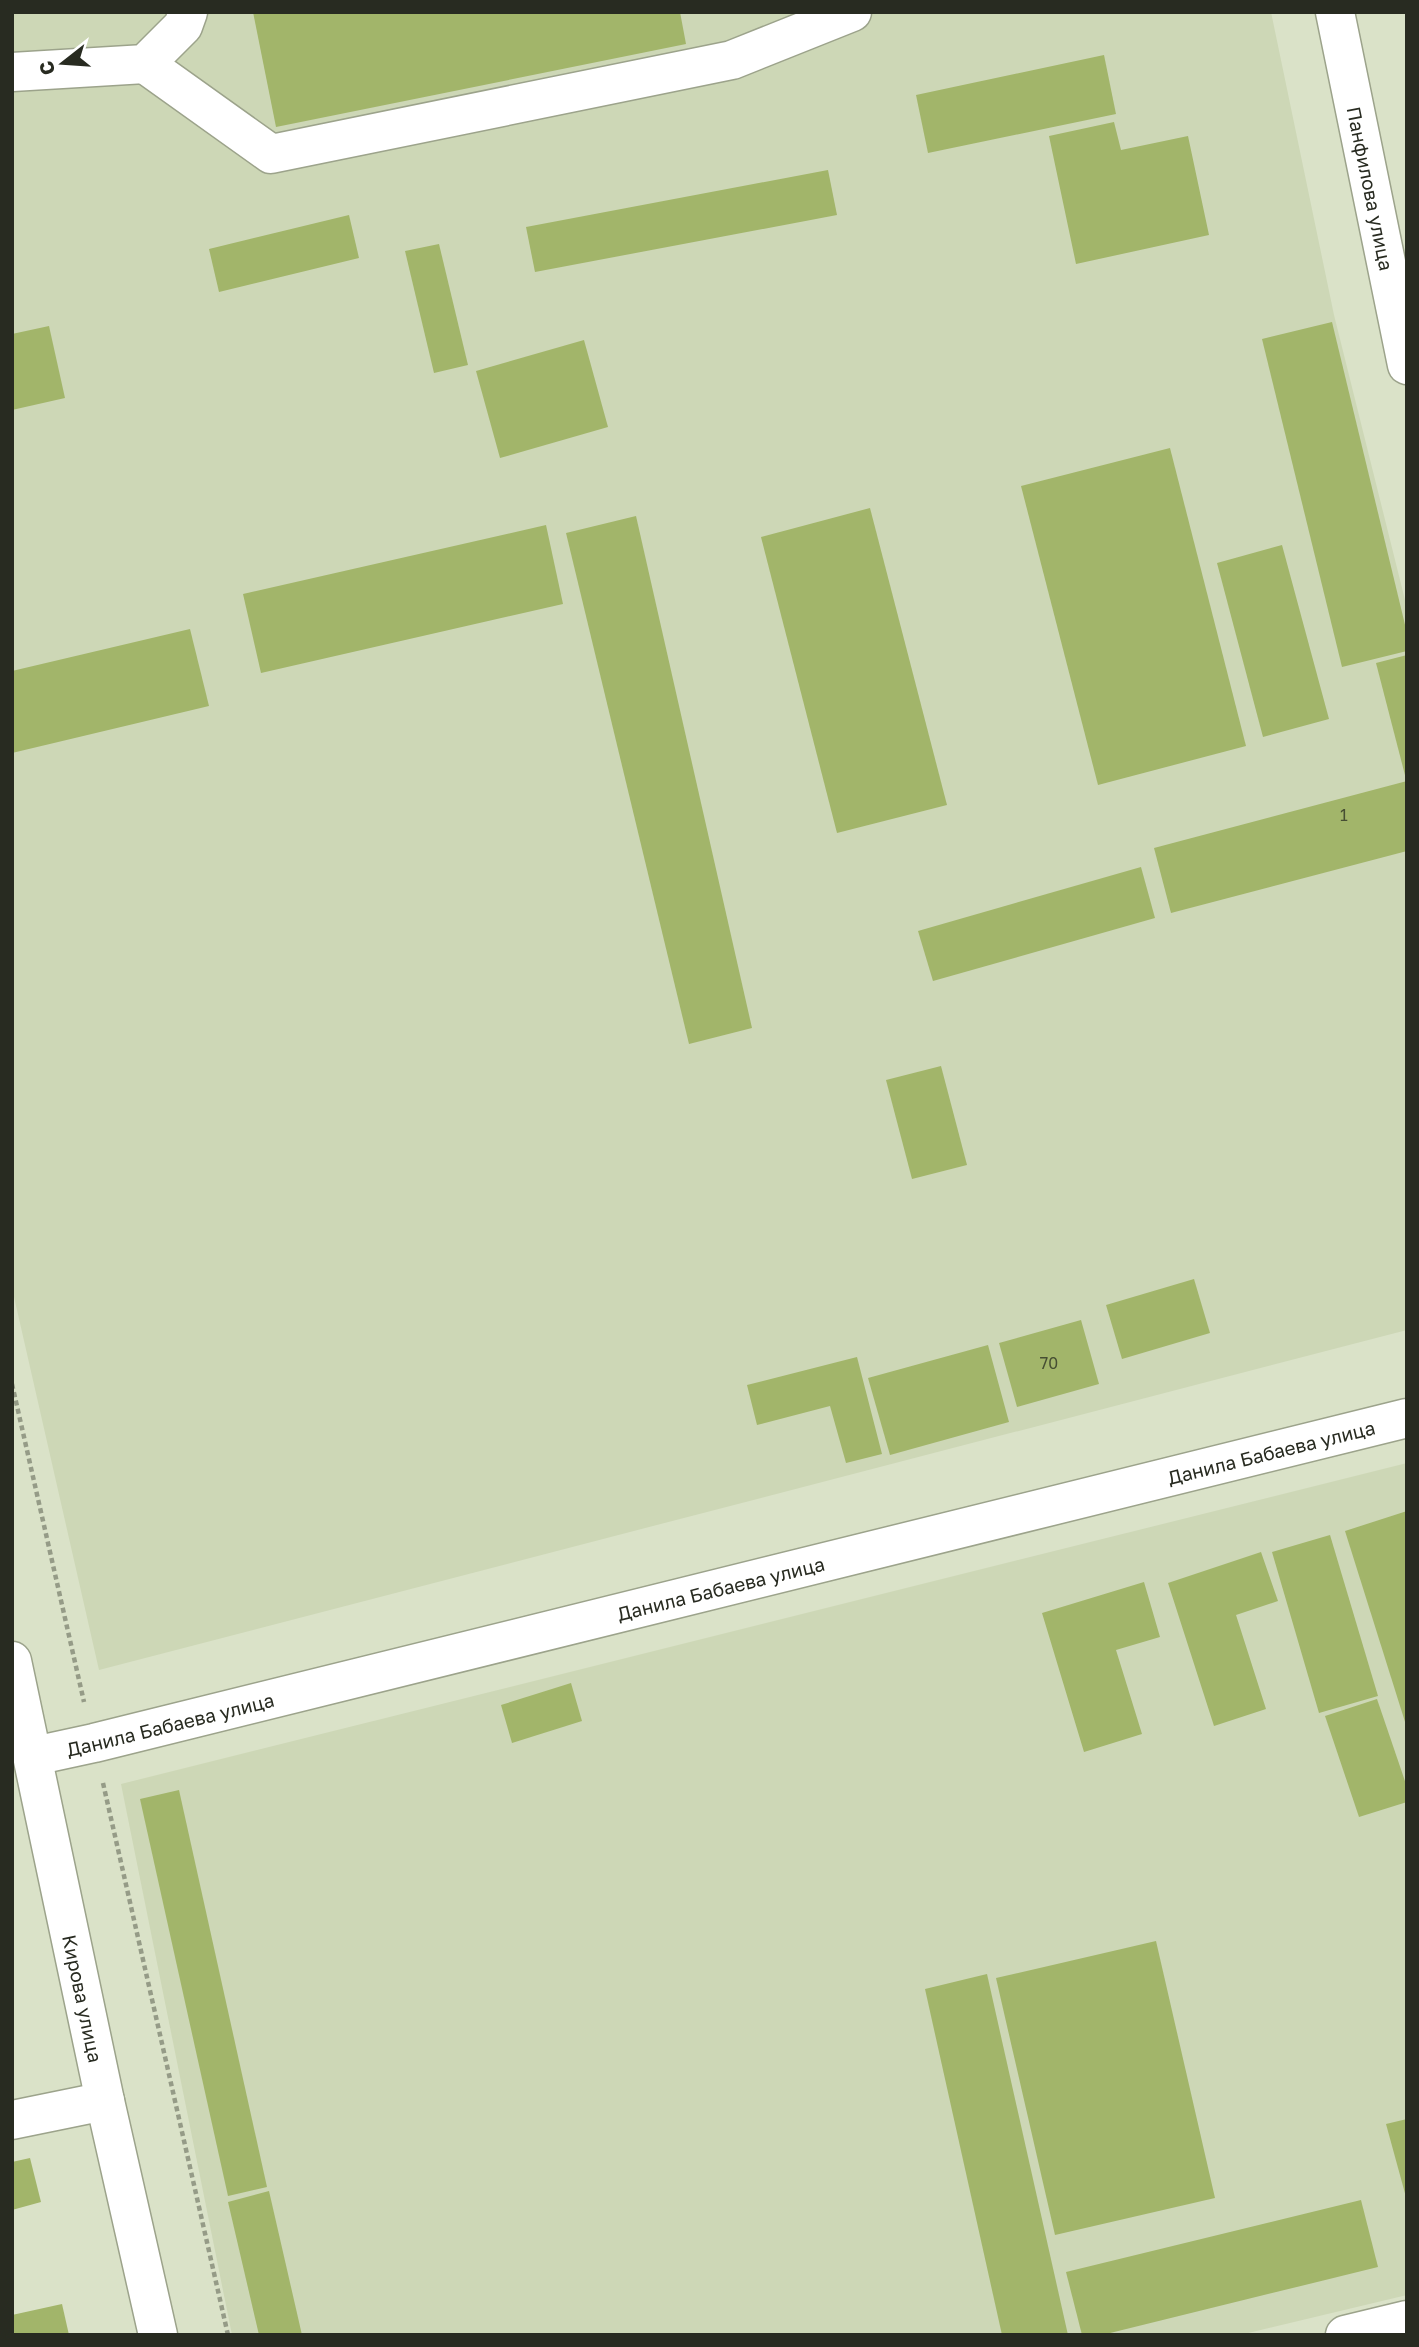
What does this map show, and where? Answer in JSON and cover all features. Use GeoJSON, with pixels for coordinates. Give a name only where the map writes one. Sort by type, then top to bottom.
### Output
{"type":"FeatureCollection","features":[{"type":"Feature","properties":{"kind":"street"},"geometry":{"type":"LineString","coordinates":[[145,64],[183,26],[188,12]]}},
{"type":"Feature","properties":{"kind":"street"},"geometry":{"type":"LineString","coordinates":[[12,72],[145,64],[271,154],[732,60],[852,12]]}},
{"type":"Feature","properties":{"kind":"street","name":"Панфилова улица"},"geometry":{"type":"LineString","coordinates":[[1335,12],[1407,365]]}},
{"type":"Feature","properties":{"kind":"street","name":"Данила Бабаева улица"},"geometry":{"type":"LineString","coordinates":[[34,1756],[1407,1418]]}},
{"type":"Feature","properties":{"kind":"street","name":"Кирова улица"},"geometry":{"type":"LineString","coordinates":[[12,1661],[105,2101],[158,2335]]}},
{"type":"Feature","properties":{"kind":"street"},"geometry":{"type":"LineString","coordinates":[[12,2120],[105,2101]]}},
{"type":"Feature","properties":{"kind":"street"},"geometry":{"type":"LineString","coordinates":[[1345,2335],[1407,2320]]}},
{"type":"Feature","properties":{"kind":"path"},"geometry":{"type":"LineString","coordinates":[[12,1384],[228,2335]]}},
{"type":"Feature","properties":{"kind":"shaded area"},"geometry":{"type":"Polygon","coordinates":[[[12,12],[1271,12],[1334,315],[1407,608],[1407,1330],[99,1670],[12,1288],[12,12]]]}},
{"type":"Feature","properties":{"kind":"shaded area"},"geometry":{"type":"Polygon","coordinates":[[[1407,1463],[1407,2295],[1240,2335],[232,2335],[121,1784],[1407,1463]]]}},
{"type":"Feature","properties":{"kind":"building"},"geometry":{"type":"Polygon","coordinates":[[[253,12],[680,12],[686,44],[276,127],[253,12]]]}},
{"type":"Feature","properties":{"kind":"building"},"geometry":{"type":"Polygon","coordinates":[[[1104,55],[1116,114],[928,153],[916,95],[1104,55]]]}},
{"type":"Feature","properties":{"kind":"building"},"geometry":{"type":"Polygon","coordinates":[[[1114,122],[1121,150],[1188,136],[1209,235],[1076,264],[1049,136],[1114,122]]]}},
{"type":"Feature","properties":{"kind":"building"},"geometry":{"type":"Polygon","coordinates":[[[828,170],[837,215],[535,272],[526,227],[828,170]]]}},
{"type":"Feature","properties":{"kind":"building"},"geometry":{"type":"Polygon","coordinates":[[[349,215],[359,258],[219,292],[209,249],[349,215]]]}},
{"type":"Feature","properties":{"kind":"building"},"geometry":{"type":"Polygon","coordinates":[[[439,244],[468,365],[434,373],[405,251],[439,244]]]}},
{"type":"Feature","properties":{"kind":"building"},"geometry":{"type":"Polygon","coordinates":[[[1332,322],[1407,633],[1407,651],[1342,667],[1262,339],[1332,322]]]}},
{"type":"Feature","properties":{"kind":"building"},"geometry":{"type":"Polygon","coordinates":[[[49,326],[65,398],[12,410],[12,334],[49,326]]]}},
{"type":"Feature","properties":{"kind":"building"},"geometry":{"type":"Polygon","coordinates":[[[584,340],[608,427],[500,458],[476,371],[584,340]]]}},
{"type":"Feature","properties":{"kind":"building"},"geometry":{"type":"Polygon","coordinates":[[[1170,448],[1246,746],[1098,785],[1021,486],[1170,448]]]}},
{"type":"Feature","properties":{"kind":"building"},"geometry":{"type":"Polygon","coordinates":[[[870,508],[947,805],[837,833],[761,537],[870,508]]]}},
{"type":"Feature","properties":{"kind":"building"},"geometry":{"type":"Polygon","coordinates":[[[636,516],[752,1028],[689,1044],[566,533],[636,516]]]}},
{"type":"Feature","properties":{"kind":"building"},"geometry":{"type":"Polygon","coordinates":[[[546,525],[563,604],[261,673],[243,594],[546,525]]]}},
{"type":"Feature","properties":{"kind":"building"},"geometry":{"type":"Polygon","coordinates":[[[1282,545],[1329,719],[1263,737],[1217,563],[1282,545]]]}},
{"type":"Feature","properties":{"kind":"building"},"geometry":{"type":"Polygon","coordinates":[[[190,629],[209,706],[12,753],[12,671],[190,629]]]}},
{"type":"Feature","properties":{"kind":"building"},"geometry":{"type":"Polygon","coordinates":[[[1407,655],[1407,779],[1406,779],[1376,663],[1407,655]]]}},
{"type":"Feature","properties":{"kind":"building"},"geometry":{"type":"Polygon","coordinates":[[[1407,781],[1407,851],[1171,913],[1154,848],[1407,781]]]}},
{"type":"Feature","properties":{"kind":"building"},"geometry":{"type":"Polygon","coordinates":[[[1141,867],[1155,918],[933,981],[918,931],[1141,867]]]}},
{"type":"Feature","properties":{"kind":"building"},"geometry":{"type":"Polygon","coordinates":[[[941,1066],[967,1165],[912,1179],[886,1080],[941,1066]]]}},
{"type":"Feature","properties":{"kind":"building"},"geometry":{"type":"Polygon","coordinates":[[[1194,1279],[1210,1333],[1122,1359],[1106,1305],[1194,1279]]]}},
{"type":"Feature","properties":{"kind":"building"},"geometry":{"type":"Polygon","coordinates":[[[1081,1320],[1099,1384],[1017,1407],[999,1343],[1081,1320]]]}},
{"type":"Feature","properties":{"kind":"building"},"geometry":{"type":"Polygon","coordinates":[[[988,1345],[1009,1422],[890,1455],[868,1378],[988,1345]]]}},
{"type":"Feature","properties":{"kind":"building"},"geometry":{"type":"Polygon","coordinates":[[[857,1357],[882,1454],[846,1463],[830,1406],[757,1425],[747,1385],[857,1357]]]}},
{"type":"Feature","properties":{"kind":"building"},"geometry":{"type":"Polygon","coordinates":[[[1407,1511],[1407,1725],[1406,1725],[1345,1531],[1407,1511]]]}},
{"type":"Feature","properties":{"kind":"building"},"geometry":{"type":"Polygon","coordinates":[[[1330,1535],[1378,1696],[1319,1713],[1272,1552],[1330,1535]]]}},
{"type":"Feature","properties":{"kind":"building"},"geometry":{"type":"Polygon","coordinates":[[[1261,1552],[1278,1601],[1236,1615],[1266,1709],[1214,1726],[1168,1583],[1261,1552]]]}},
{"type":"Feature","properties":{"kind":"building"},"geometry":{"type":"Polygon","coordinates":[[[1144,1582],[1160,1637],[1116,1650],[1142,1734],[1084,1752],[1042,1613],[1144,1582]]]}},
{"type":"Feature","properties":{"kind":"building"},"geometry":{"type":"Polygon","coordinates":[[[571,1683],[582,1721],[512,1743],[501,1705],[571,1683]]]}},
{"type":"Feature","properties":{"kind":"building"},"geometry":{"type":"Polygon","coordinates":[[[1377,1699],[1407,1787],[1407,1802],[1359,1817],[1325,1716],[1377,1699]]]}},
{"type":"Feature","properties":{"kind":"building"},"geometry":{"type":"Polygon","coordinates":[[[179,1790],[267,2187],[228,2196],[140,1799],[179,1790]]]}},
{"type":"Feature","properties":{"kind":"building"},"geometry":{"type":"Polygon","coordinates":[[[1156,1941],[1215,2198],[1055,2235],[996,1978],[1156,1941]]]}},
{"type":"Feature","properties":{"kind":"building"},"geometry":{"type":"Polygon","coordinates":[[[987,1974],[1068,2335],[1002,2335],[925,1989],[987,1974]]]}},
{"type":"Feature","properties":{"kind":"building"},"geometry":{"type":"Polygon","coordinates":[[[1407,2119],[1407,2197],[1406,2197],[1386,2124],[1407,2119]]]}},
{"type":"Feature","properties":{"kind":"building"},"geometry":{"type":"Polygon","coordinates":[[[30,2158],[41,2202],[12,2210],[12,2162],[30,2158]]]}},
{"type":"Feature","properties":{"kind":"building"},"geometry":{"type":"Polygon","coordinates":[[[269,2191],[302,2335],[259,2335],[228,2202],[269,2191]]]}},
{"type":"Feature","properties":{"kind":"building"},"geometry":{"type":"Polygon","coordinates":[[[1361,2200],[1378,2267],[1102,2335],[1082,2335],[1066,2272],[1361,2200]]]}},
{"type":"Feature","properties":{"kind":"building"},"geometry":{"type":"Polygon","coordinates":[[[62,2304],[69,2335],[12,2335],[12,2315],[62,2304]]]}}]}
